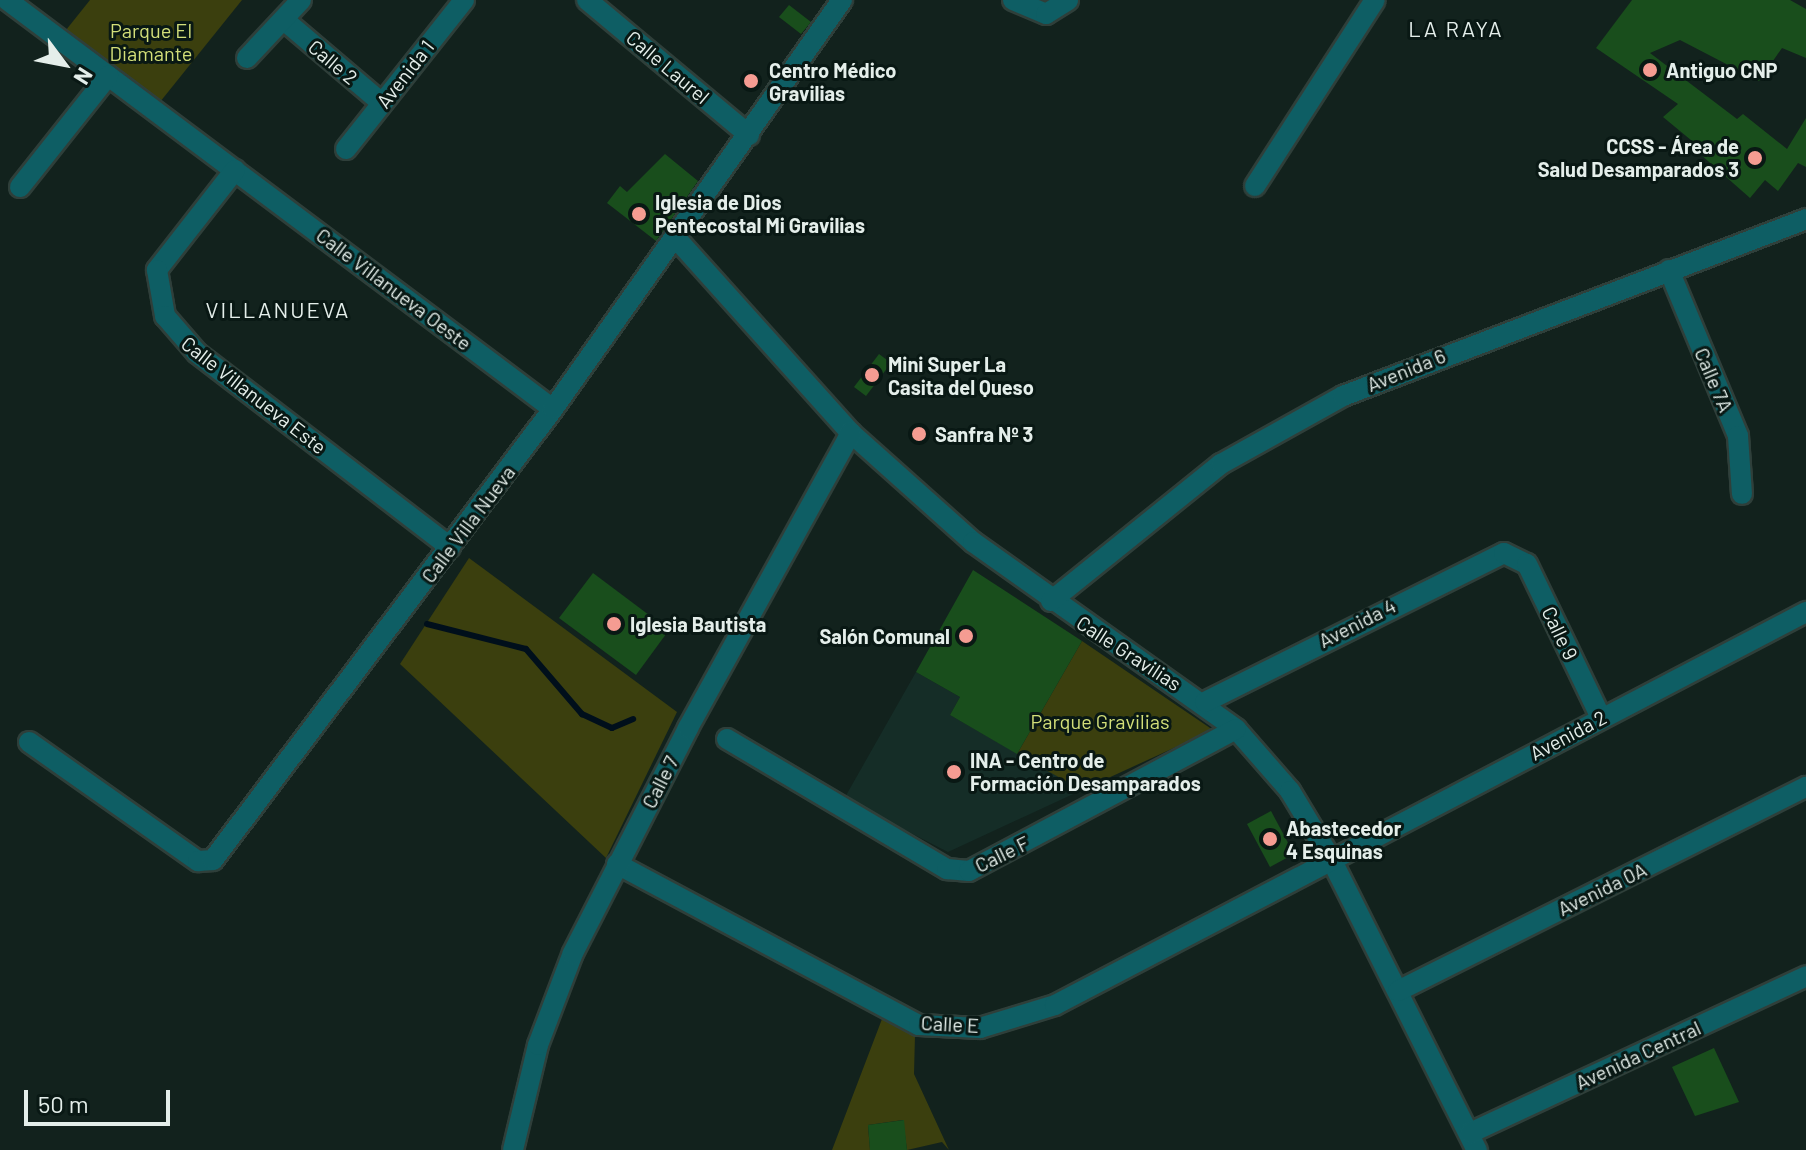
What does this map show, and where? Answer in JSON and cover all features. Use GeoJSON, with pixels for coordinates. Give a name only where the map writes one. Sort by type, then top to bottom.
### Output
{"type":"FeatureCollection","features":[{"type":"Feature","properties":{"kind":"street"},"geometry":{"type":"LineString","coordinates":[[247,58],[301,0]]}},
{"type":"Feature","properties":{"kind":"street","name":"Avenida 1"},"geometry":{"type":"LineString","coordinates":[[346,149],[464,0]]}},
{"type":"Feature","properties":{"kind":"street","name":"Calle Laurel"},"geometry":{"type":"LineString","coordinates":[[587,0],[749,135]]}},
{"type":"Feature","properties":{"kind":"street","name":"Calle Villa Nueva"},"geometry":{"type":"LineString","coordinates":[[29,742],[198,861],[213,860],[553,409],[842,0]]}},
{"type":"Feature","properties":{"kind":"street"},"geometry":{"type":"LineString","coordinates":[[1013,0],[1046,14],[1068,0]]}},
{"type":"Feature","properties":{"kind":"street"},"geometry":{"type":"LineString","coordinates":[[1255,186],[1375,0]]}},
{"type":"Feature","properties":{"kind":"street","name":"Calle Villanueva Oeste"},"geometry":{"type":"LineString","coordinates":[[8,6],[108,76],[553,409]]}},
{"type":"Feature","properties":{"kind":"street","name":"Calle 2"},"geometry":{"type":"LineString","coordinates":[[284,20],[382,103]]}},
{"type":"Feature","properties":{"kind":"street"},"geometry":{"type":"LineString","coordinates":[[20,187],[108,76]]}},
{"type":"Feature","properties":{"kind":"street","name":"Calle Villanueva Este"},"geometry":{"type":"LineString","coordinates":[[235,170],[157,270],[165,316],[197,353],[450,547]]}},
{"type":"Feature","properties":{"kind":"street","name":"Avenida 6"},"geometry":{"type":"LineString","coordinates":[[1051,601],[1124,536],[1269,434],[1434,359],[1806,219]]}},
{"type":"Feature","properties":{"kind":"street","name":"Calle Gravilias"},"geometry":{"type":"LineString","coordinates":[[675,237],[851,433],[1051,601],[1205,702],[1236,729],[1290,791],[1331,859],[1473,1142]]}},
{"type":"Feature","properties":{"kind":"street","name":"Calle 7A"},"geometry":{"type":"LineString","coordinates":[[1669,270],[1738,436],[1742,494]]}},
{"type":"Feature","properties":{"kind":"street","name":"Calle 7"},"geometry":{"type":"LineString","coordinates":[[513,1150],[538,1045],[617,864],[851,433]]}},
{"type":"Feature","properties":{"kind":"street","name":"Avenida 4"},"geometry":{"type":"LineString","coordinates":[[1205,702],[1494,554],[1512,554]]}},
{"type":"Feature","properties":{"kind":"street","name":"Calle 9"},"geometry":{"type":"LineString","coordinates":[[1512,554],[1527,564],[1601,718]]}},
{"type":"Feature","properties":{"kind":"street","name":"Avenida 2"},"geometry":{"type":"LineString","coordinates":[[1331,859],[1806,612]]}},
{"type":"Feature","properties":{"kind":"street","name":"Calle F"},"geometry":{"type":"LineString","coordinates":[[727,739],[947,869],[969,871],[1236,729]]}},
{"type":"Feature","properties":{"kind":"street","name":"Avenida 0A"},"geometry":{"type":"LineString","coordinates":[[1398,991],[1806,787]]}},
{"type":"Feature","properties":{"kind":"street","name":"Calle E"},"geometry":{"type":"LineString","coordinates":[[617,864],[919,1025],[980,1028],[1055,1005],[1331,859]]}},
{"type":"Feature","properties":{"kind":"street","name":"Avenida Central"},"geometry":{"type":"LineString","coordinates":[[1473,1142],[1806,976]]}},
{"type":"Feature","properties":{"kind":"shaded area","name":"INA - Centro de Formación Desamparados"},"geometry":{"type":"Polygon","coordinates":[[[916,672],[960,697],[950,715],[1082,790],[948,852],[844,799],[916,672]]]}},
{"type":"Feature","properties":{"kind":"green space","name":"Parque El Diamante"},"geometry":{"type":"Polygon","coordinates":[[[90,0],[242,0],[160,102],[66,30],[90,0]]]}},
{"type":"Feature","properties":{"kind":"green space"},"geometry":{"type":"Polygon","coordinates":[[[469,558],[677,712],[606,858],[400,664],[469,558]]]}},
{"type":"Feature","properties":{"kind":"green space","name":"Parque Gravilias"},"geometry":{"type":"Polygon","coordinates":[[[1082,641],[1213,730],[1082,790],[1017,754],[1082,641]]]}},
{"type":"Feature","properties":{"kind":"green space"},"geometry":{"type":"Polygon","coordinates":[[[882,1019],[915,1035],[914,1074],[949,1150],[942,1142],[907,1150],[903,1120],[868,1125],[870,1150],[832,1150],[882,1019]]]}},
{"type":"Feature","properties":{"kind":"building","name":"Antiguo CNP"},"geometry":{"type":"Polygon","coordinates":[[[1632,0],[1790,0],[1806,9],[1806,58],[1782,48],[1759,81],[1680,40],[1650,53],[1737,119],[1743,114],[1787,149],[1806,118],[1806,167],[1798,163],[1778,191],[1765,180],[1750,198],[1700,154],[1703,150],[1663,117],[1678,104],[1596,48],[1632,0]]]}},
{"type":"Feature","properties":{"kind":"building"},"geometry":{"type":"Polygon","coordinates":[[[789,5],[811,22],[801,34],[779,17],[789,5]]]}},
{"type":"Feature","properties":{"kind":"building"},"geometry":{"type":"Polygon","coordinates":[[[665,154],[698,181],[656,241],[607,203],[620,186],[627,192],[665,154]]]}},
{"type":"Feature","properties":{"kind":"building","name":"Mini Super La Casita del Queso"},"geometry":{"type":"Polygon","coordinates":[[[879,354],[891,363],[866,396],[854,387],[879,354]]]}},
{"type":"Feature","properties":{"kind":"building"},"geometry":{"type":"Polygon","coordinates":[[[973,570],[1082,641],[1017,754],[950,715],[960,697],[916,672],[973,570]]]}},
{"type":"Feature","properties":{"kind":"building","name":"Iglesia Bautista"},"geometry":{"type":"Polygon","coordinates":[[[593,573],[669,630],[636,675],[559,618],[593,573]]]}},
{"type":"Feature","properties":{"kind":"building","name":"Abastecedor 4 Esquinas"},"geometry":{"type":"Polygon","coordinates":[[[1271,811],[1294,854],[1270,867],[1247,824],[1271,811]]]}},
{"type":"Feature","properties":{"kind":"building"},"geometry":{"type":"Polygon","coordinates":[[[1714,1048],[1739,1102],[1695,1116],[1672,1067],[1714,1048]]]}},
{"type":"Feature","properties":{"kind":"building"},"geometry":{"type":"Polygon","coordinates":[[[904,1120],[907,1150],[870,1150],[868,1125],[904,1120]]]}},
{"type":"Feature","properties":{"kind":"waterway"},"geometry":{"type":"LineString","coordinates":[[427,624],[526,649],[582,714],[612,728],[633,719]]}},
{"type":"Feature","properties":{"kind":"place","name":"Antiguo CNP"},"geometry":{"type":"Point","coordinates":[1650,70]}},
{"type":"Feature","properties":{"kind":"place","name":"Centro Médico Gravilias"},"geometry":{"type":"Point","coordinates":[751,81]}},
{"type":"Feature","properties":{"kind":"place","name":"CCSS - Área de Salud Desamparados 3"},"geometry":{"type":"Point","coordinates":[1755,158]}},
{"type":"Feature","properties":{"kind":"place","name":"Iglesia de Dios Pentecostal Mi Gravilias"},"geometry":{"type":"Point","coordinates":[639,214]}},
{"type":"Feature","properties":{"kind":"place","name":"Mini Super La Casita del Queso"},"geometry":{"type":"Point","coordinates":[872,375]}},
{"type":"Feature","properties":{"kind":"place","name":"Sanfra Nº 3"},"geometry":{"type":"Point","coordinates":[919,434]}},
{"type":"Feature","properties":{"kind":"place","name":"Iglesia Bautista"},"geometry":{"type":"Point","coordinates":[614,624]}},
{"type":"Feature","properties":{"kind":"place","name":"Salón Comunal"},"geometry":{"type":"Point","coordinates":[966,636]}},
{"type":"Feature","properties":{"kind":"place","name":"INA - Centro de Formación Desamparados"},"geometry":{"type":"Point","coordinates":[954,772]}},
{"type":"Feature","properties":{"kind":"place","name":"Abastecedor 4 Esquinas"},"geometry":{"type":"Point","coordinates":[1270,839]}},
{"type":"Feature","properties":{"kind":"district","name":"LA RAYA"},"geometry":{"type":"Point","coordinates":[1456,29]}},
{"type":"Feature","properties":{"kind":"district","name":"VILLANUEVA"},"geometry":{"type":"Point","coordinates":[278,310]}}]}
